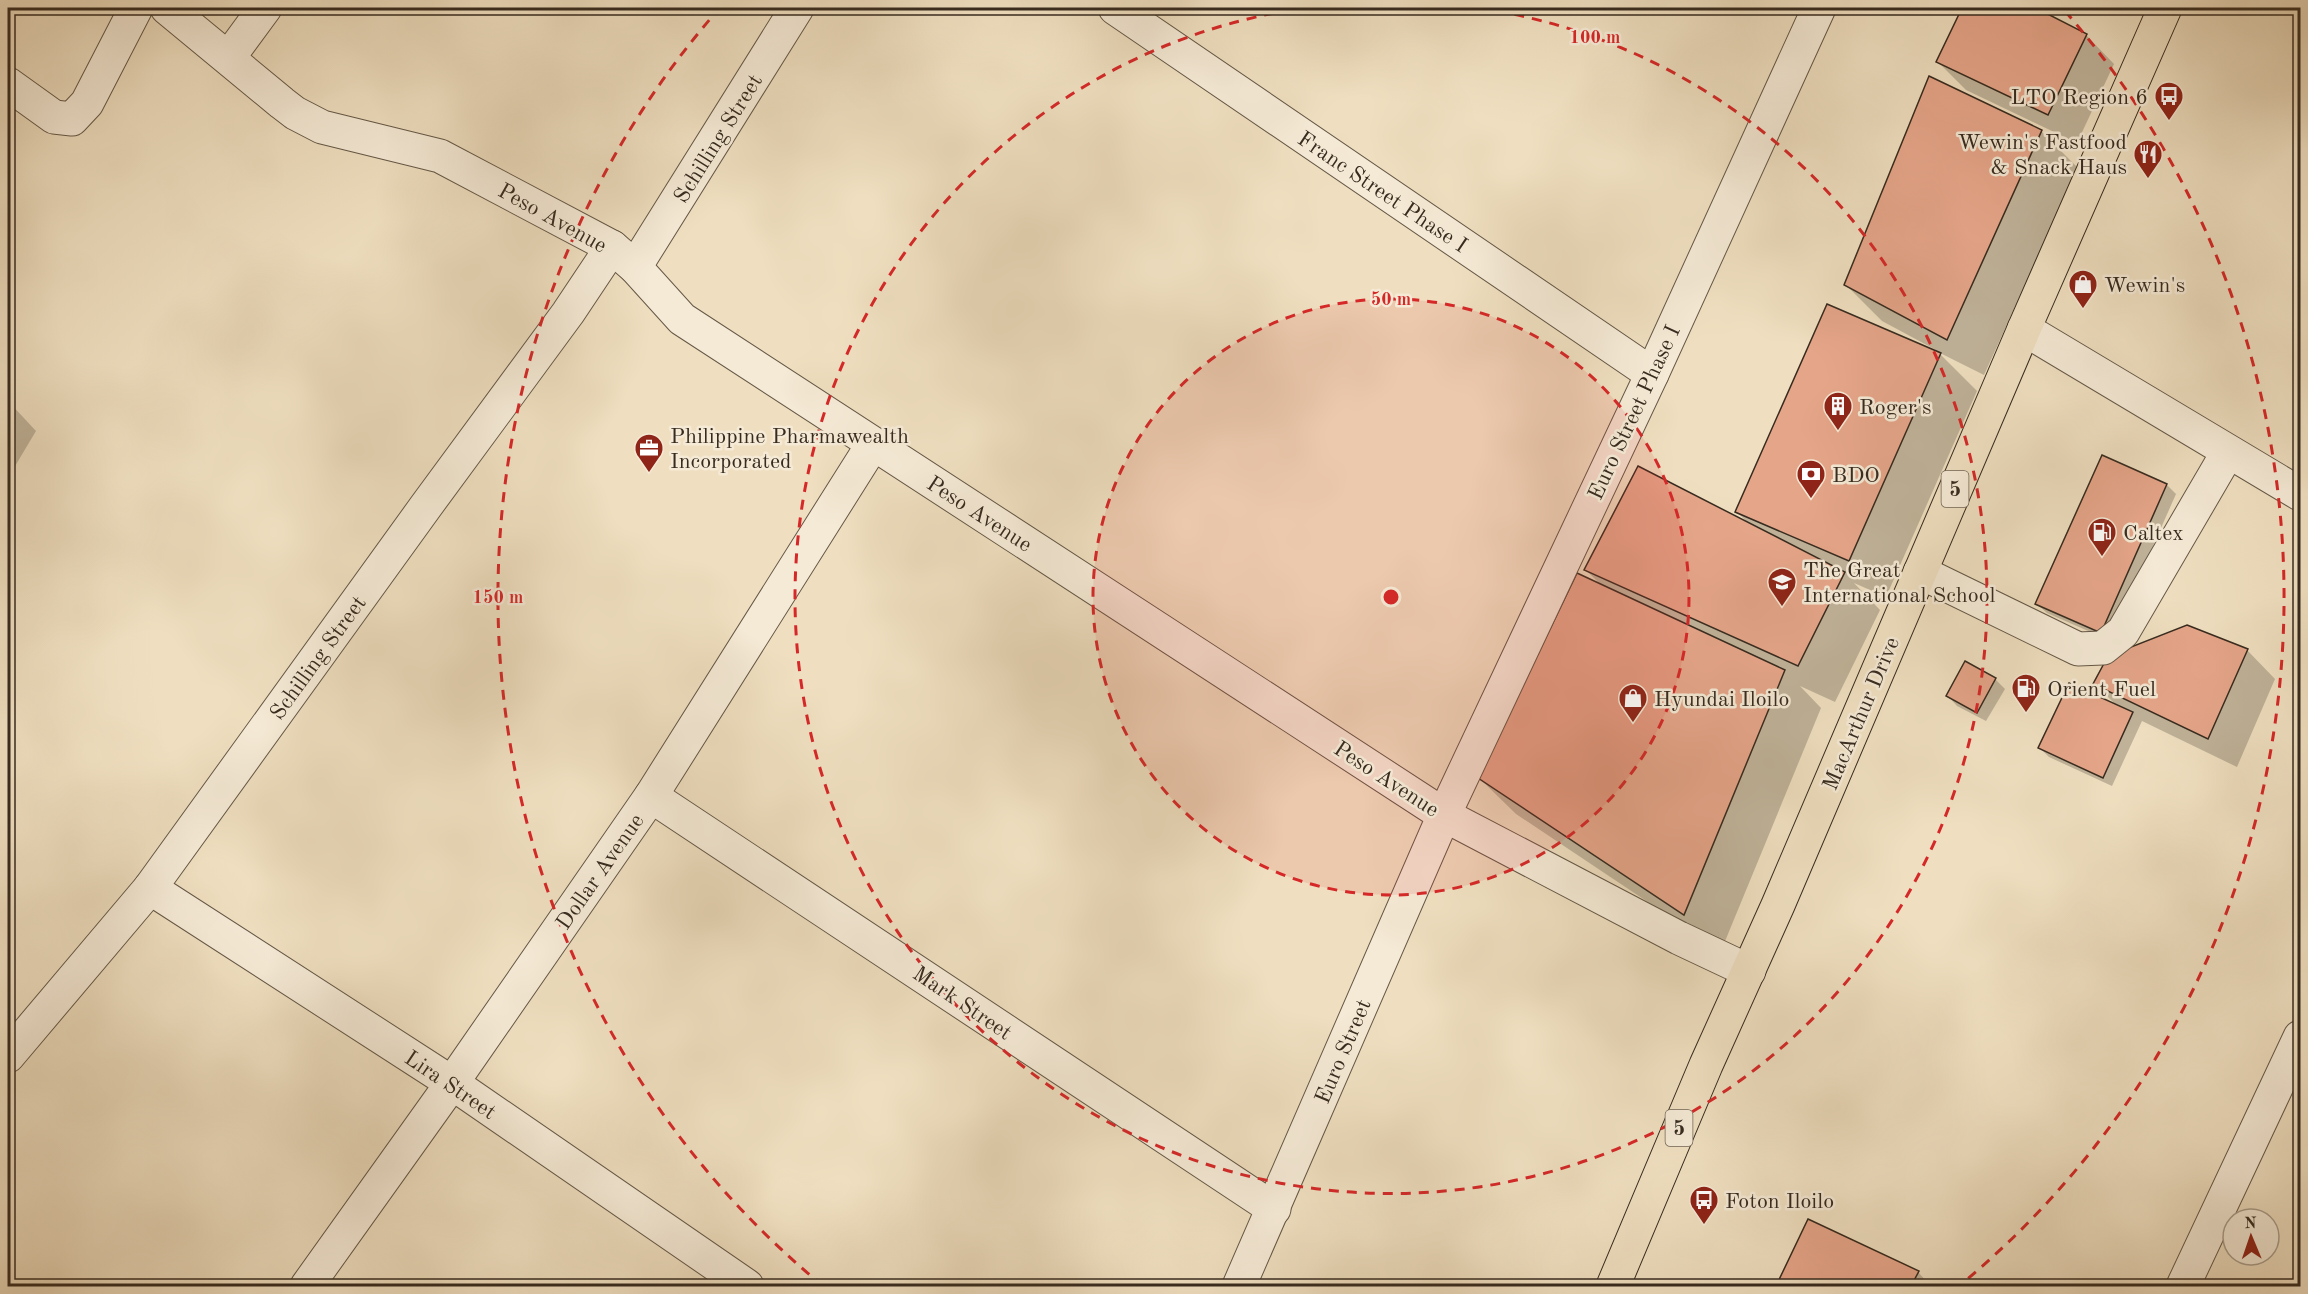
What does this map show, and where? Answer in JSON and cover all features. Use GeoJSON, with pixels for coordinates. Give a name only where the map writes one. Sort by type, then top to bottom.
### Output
{"type":"FeatureCollection","features":[{"type":"Feature","properties":{"kind":"main road","name":"MacArthur Drive"},"geometry":{"type":"LineString","coordinates":[[1613,1287],[1706,1065],[1749,971],[2024,329],[2165,8]]}},
{"type":"Feature","properties":{"kind":"street"},"geometry":{"type":"LineString","coordinates":[[8,84],[54,117],[72,119],[87,103],[136,8]]}},
{"type":"Feature","properties":{"kind":"street","name":"Peso Avenue"},"geometry":{"type":"LineString","coordinates":[[167,8],[282,103],[310,121],[322,127],[440,156],[623,257],[682,319],[1444,815],[1679,938],[1749,971]]}},
{"type":"Feature","properties":{"kind":"street"},"geometry":{"type":"LineString","coordinates":[[229,57],[265,8]]}},
{"type":"Feature","properties":{"kind":"street","name":"Schilling Street"},"geometry":{"type":"LineString","coordinates":[[8,1056],[150,888],[460,458],[568,313],[623,257],[797,8]]}},
{"type":"Feature","properties":{"kind":"street","name":"Franc Street Phase I"},"geometry":{"type":"LineString","coordinates":[[1115,8],[1652,374]]}},
{"type":"Feature","properties":{"kind":"street","name":"Euro Street Phase I"},"geometry":{"type":"LineString","coordinates":[[1444,815],[1652,374],[1819,8]]}},
{"type":"Feature","properties":{"kind":"street"},"geometry":{"type":"LineString","coordinates":[[2024,329],[2301,495]]}},
{"type":"Feature","properties":{"kind":"street","name":"Dollar Avenue"},"geometry":{"type":"LineString","coordinates":[[307,1287],[651,796],[873,444]]}},
{"type":"Feature","properties":{"kind":"street"},"geometry":{"type":"LineString","coordinates":[[1920,572],[2078,649],[2103,648],[2123,632],[2228,452]]}},
{"type":"Feature","properties":{"kind":"street","name":"Mark Street"},"geometry":{"type":"LineString","coordinates":[[651,796],[1274,1209]]}},
{"type":"Feature","properties":{"kind":"street","name":"Euro Street"},"geometry":{"type":"LineString","coordinates":[[1239,1287],[1444,815]]}},
{"type":"Feature","properties":{"kind":"street","name":"Lira Street"},"geometry":{"type":"LineString","coordinates":[[150,888],[452,1083],[711,1277],[747,1287]]}},
{"type":"Feature","properties":{"kind":"street"},"geometry":{"type":"LineString","coordinates":[[2196,1283],[2301,1037]]}},
{"type":"Feature","properties":{"kind":"building"},"geometry":{"type":"Polygon","coordinates":[[[1962,8],[2036,8],[2087,34],[2048,115],[1936,62],[1962,8]]]}},
{"type":"Feature","properties":{"kind":"building"},"geometry":{"type":"Polygon","coordinates":[[[1929,76],[2042,130],[1947,340],[1844,285],[1929,76]]]}},
{"type":"Feature","properties":{"kind":"building","name":"Roger's"},"geometry":{"type":"Polygon","coordinates":[[[1827,304],[1941,353],[1849,561],[1735,512],[1827,304]]]}},
{"type":"Feature","properties":{"kind":"building"},"geometry":{"type":"Polygon","coordinates":[[[2102,455],[2167,484],[2101,633],[2035,604],[2102,455]]]}},
{"type":"Feature","properties":{"kind":"building"},"geometry":{"type":"Polygon","coordinates":[[[1638,466],[1845,572],[1798,666],[1584,570],[1638,466]]]}},
{"type":"Feature","properties":{"kind":"building","name":"Hyundai Iloilo"},"geometry":{"type":"Polygon","coordinates":[[[1577,573],[1785,670],[1684,915],[1478,778],[1577,573]]]}},
{"type":"Feature","properties":{"kind":"building"},"geometry":{"type":"Polygon","coordinates":[[[2187,625],[2248,649],[2208,739],[2093,684],[2108,656],[2187,625]]]}},
{"type":"Feature","properties":{"kind":"building"},"geometry":{"type":"Polygon","coordinates":[[[1965,661],[1996,678],[1977,713],[1946,696],[1965,661]]]}},
{"type":"Feature","properties":{"kind":"building"},"geometry":{"type":"Polygon","coordinates":[[[2069,683],[2133,712],[2103,778],[2038,748],[2069,683]]]}},
{"type":"Feature","properties":{"kind":"building"},"geometry":{"type":"Polygon","coordinates":[[[1808,1219],[1919,1271],[1911,1286],[1776,1286],[1808,1219]]]}},
{"type":"Feature","properties":{"kind":"place","name":"LTO Region 6"},"geometry":{"type":"Point","coordinates":[2169,122]}},
{"type":"Feature","properties":{"kind":"place","name":"Wewin's Fastfood & Snack Haus"},"geometry":{"type":"Point","coordinates":[2148,180]}},
{"type":"Feature","properties":{"kind":"place","name":"Wewin's"},"geometry":{"type":"Point","coordinates":[2083,310]}},
{"type":"Feature","properties":{"kind":"place","name":"Roger's"},"geometry":{"type":"Point","coordinates":[1838,432]}},
{"type":"Feature","properties":{"kind":"place","name":"Philippine Pharmawealth Incorporated"},"geometry":{"type":"Point","coordinates":[649,474]}},
{"type":"Feature","properties":{"kind":"place","name":"BDO"},"geometry":{"type":"Point","coordinates":[1811,500]}},
{"type":"Feature","properties":{"kind":"place","name":"Caltex"},"geometry":{"type":"Point","coordinates":[2102,558]}},
{"type":"Feature","properties":{"kind":"place","name":"The Great International School"},"geometry":{"type":"Point","coordinates":[1782,608]}},
{"type":"Feature","properties":{"kind":"place","name":"Orient Fuel"},"geometry":{"type":"Point","coordinates":[2026,714]}},
{"type":"Feature","properties":{"kind":"place","name":"Hyundai Iloilo"},"geometry":{"type":"Point","coordinates":[1633,724]}},
{"type":"Feature","properties":{"kind":"place","name":"Foton Iloilo"},"geometry":{"type":"Point","coordinates":[1704,1226]}}]}
